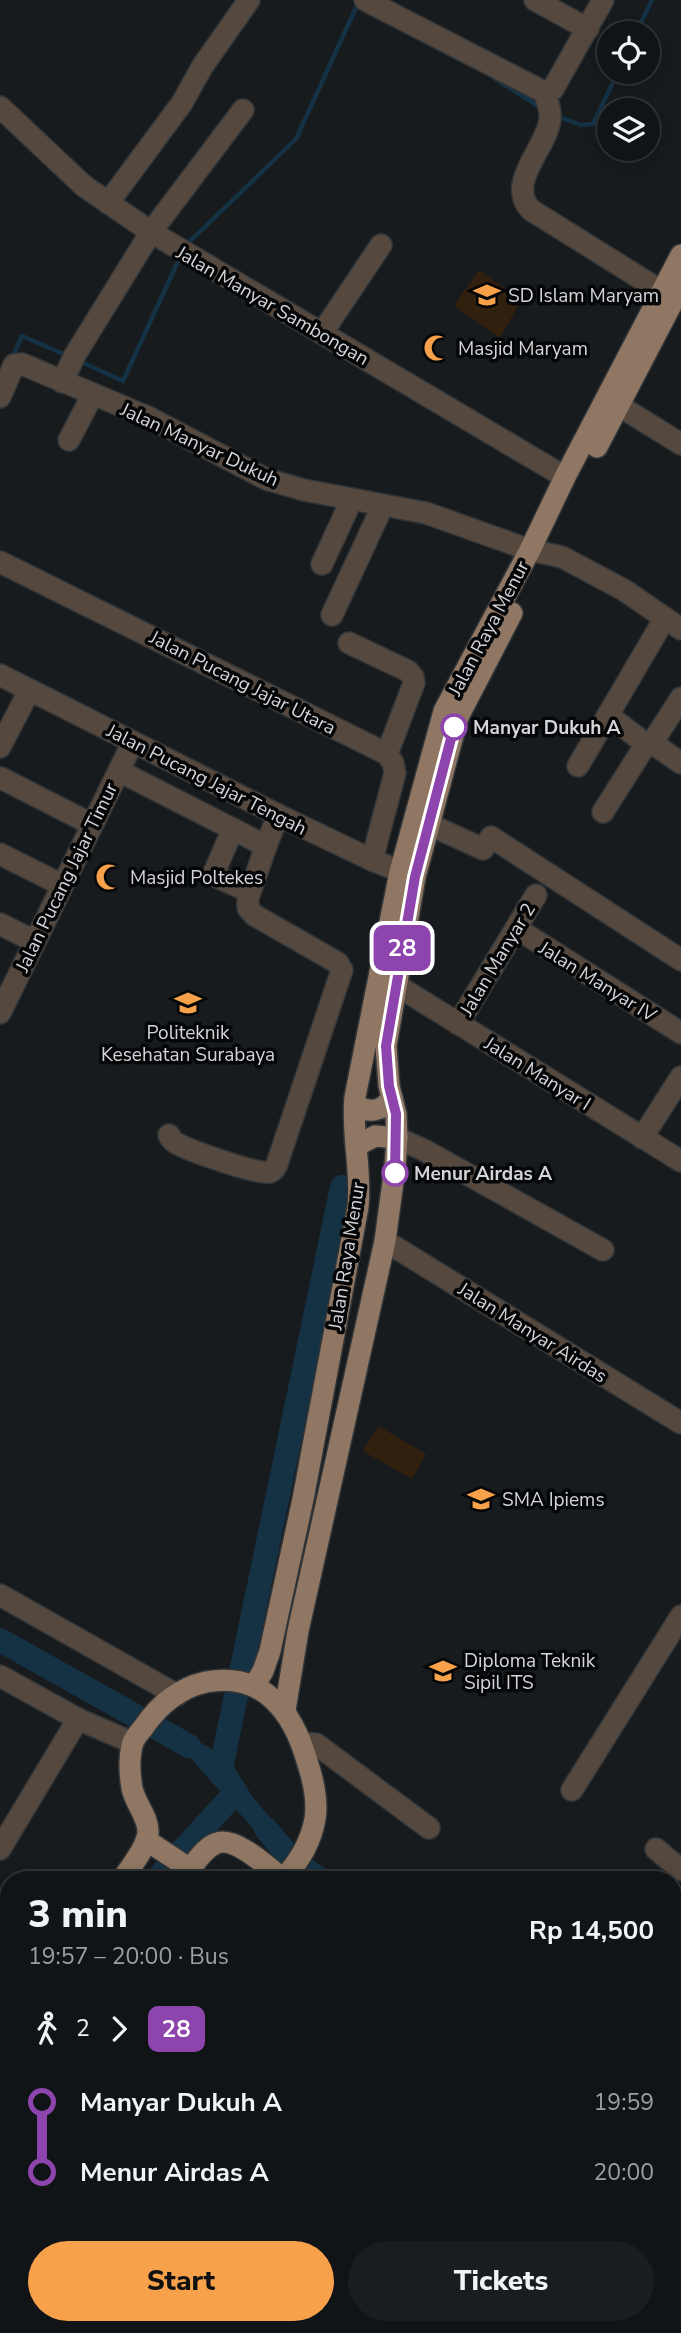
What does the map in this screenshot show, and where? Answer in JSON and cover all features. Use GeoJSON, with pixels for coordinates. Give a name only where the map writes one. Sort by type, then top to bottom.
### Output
{"type":"FeatureCollection","features":[{"type":"Feature","properties":{"kind":"main road","name":"Jalan Raya Menur"},"geometry":{"type":"LineString","coordinates":[[285,1710],[298,1631],[385,1241],[396,1167],[396,1114],[391,1098],[386,1046],[396,985],[408,874],[428,824],[458,717],[537,551],[565,477],[671,288],[681,255]]}},
{"type":"Feature","properties":{"kind":"main road","name":"Jalan Raya Menur"},"geometry":{"type":"LineString","coordinates":[[242,1683],[263,1671],[270,1651],[303,1499],[358,1207],[360,1178],[358,1145],[354,1133],[355,1104],[444,711],[618,405],[654,320]]}},
{"type":"Feature","properties":{"kind":"main road"},"geometry":{"type":"LineString","coordinates":[[355,1104],[364,1110],[375,1111],[387,1105],[391,1098]]}},
{"type":"Feature","properties":{"kind":"main road"},"geometry":{"type":"LineString","coordinates":[[358,1145],[375,1136],[397,1139]]}},
{"type":"Feature","properties":{"kind":"main road"},"geometry":{"type":"LineString","coordinates":[[329,1359],[356,1363]]}},
{"type":"Feature","properties":{"kind":"main road"},"geometry":{"type":"LineString","coordinates":[[324,1382],[352,1387]]}},
{"type":"Feature","properties":{"kind":"main road"},"geometry":{"type":"LineString","coordinates":[[127,1871],[148,1832],[132,1787],[134,1740],[155,1711],[177,1695],[197,1685],[242,1683],[270,1696],[285,1710],[302,1743],[312,1775],[316,1804],[313,1827],[291,1869],[225,1842],[218,1842],[210,1847],[190,1871]]}},
{"type":"Feature","properties":{"kind":"main road"},"geometry":{"type":"LineString","coordinates":[[146,1840],[183,1871]]}},
{"type":"Feature","properties":{"kind":"street"},"geometry":{"type":"LineString","coordinates":[[108,203],[182,103],[202,67],[249,0]]}},
{"type":"Feature","properties":{"kind":"street"},"geometry":{"type":"LineString","coordinates":[[365,0],[548,91]]}},
{"type":"Feature","properties":{"kind":"street"},"geometry":{"type":"LineString","coordinates":[[536,0],[587,29]]}},
{"type":"Feature","properties":{"kind":"street"},"geometry":{"type":"LineString","coordinates":[[603,0],[548,91],[550,122],[526,174],[521,195],[531,210],[671,288]]}},
{"type":"Feature","properties":{"kind":"street","name":"Jalan Manyar Sambongan"},"geometry":{"type":"LineString","coordinates":[[0,107],[84,186],[151,232],[565,477]]}},
{"type":"Feature","properties":{"kind":"street"},"geometry":{"type":"LineString","coordinates":[[64,378],[75,355],[151,232],[243,110]]}},
{"type":"Feature","properties":{"kind":"street"},"geometry":{"type":"LineString","coordinates":[[322,333],[381,245]]}},
{"type":"Feature","properties":{"kind":"street","name":"Jalan Manyar Dukuh"},"geometry":{"type":"LineString","coordinates":[[0,397],[4,373],[14,365],[20,364],[64,378],[93,394],[150,418],[266,479],[426,513],[562,557],[624,590],[673,624]]}},
{"type":"Feature","properties":{"kind":"street"},"geometry":{"type":"LineString","coordinates":[[69,440],[93,394]]}},
{"type":"Feature","properties":{"kind":"street"},"geometry":{"type":"LineString","coordinates":[[618,405],[681,444]]}},
{"type":"Feature","properties":{"kind":"street"},"geometry":{"type":"LineString","coordinates":[[323,564],[352,499]]}},
{"type":"Feature","properties":{"kind":"street"},"geometry":{"type":"LineString","coordinates":[[331,615],[383,505]]}},
{"type":"Feature","properties":{"kind":"street","name":"Jalan Pucang Jajar Utara"},"geometry":{"type":"LineString","coordinates":[[0,562],[387,754]]}},
{"type":"Feature","properties":{"kind":"street"},"geometry":{"type":"LineString","coordinates":[[578,766],[673,624]]}},
{"type":"Feature","properties":{"kind":"street"},"geometry":{"type":"LineString","coordinates":[[349,643],[408,671],[414,683],[387,754],[395,773],[372,860]]}},
{"type":"Feature","properties":{"kind":"street","name":"Jalan Pucang Jajar Tengah"},"geometry":{"type":"LineString","coordinates":[[0,675],[278,815],[372,860],[408,874]]}},
{"type":"Feature","properties":{"kind":"street"},"geometry":{"type":"LineString","coordinates":[[0,747],[29,691]]}},
{"type":"Feature","properties":{"kind":"street"},"geometry":{"type":"LineString","coordinates":[[603,812],[681,698]]}},
{"type":"Feature","properties":{"kind":"street"},"geometry":{"type":"LineString","coordinates":[[609,716],[681,763]]}},
{"type":"Feature","properties":{"kind":"street","name":"Jalan Pucang Jajar Timur"},"geometry":{"type":"LineString","coordinates":[[0,1012],[133,742]]}},
{"type":"Feature","properties":{"kind":"street"},"geometry":{"type":"LineString","coordinates":[[119,771],[266,846]]}},
{"type":"Feature","properties":{"kind":"street"},"geometry":{"type":"LineString","coordinates":[[1,778],[91,824]]}},
{"type":"Feature","properties":{"kind":"street"},"geometry":{"type":"LineString","coordinates":[[169,1135],[176,1143],[258,1172],[269,1172],[278,1164],[292,1124],[342,970],[338,963],[254,915],[248,908],[250,892],[278,815]]}},
{"type":"Feature","properties":{"kind":"street"},"geometry":{"type":"LineString","coordinates":[[428,824],[483,849],[491,837],[681,960]]}},
{"type":"Feature","properties":{"kind":"street"},"geometry":{"type":"LineString","coordinates":[[233,829],[213,875],[250,892]]}},
{"type":"Feature","properties":{"kind":"street"},"geometry":{"type":"LineString","coordinates":[[0,854],[62,885]]}},
{"type":"Feature","properties":{"kind":"street","name":"Jalan Manyar 2"},"geometry":{"type":"LineString","coordinates":[[457,1024],[536,895]]}},
{"type":"Feature","properties":{"kind":"street"},"geometry":{"type":"LineString","coordinates":[[0,924],[34,941]]}},
{"type":"Feature","properties":{"kind":"street","name":"Jalan Manyar IV"},"geometry":{"type":"LineString","coordinates":[[516,928],[681,1033]]}},
{"type":"Feature","properties":{"kind":"street","name":"Jalan Manyar I"},"geometry":{"type":"LineString","coordinates":[[396,985],[681,1161]]}},
{"type":"Feature","properties":{"kind":"street"},"geometry":{"type":"LineString","coordinates":[[642,1138],[681,1077]]}},
{"type":"Feature","properties":{"kind":"street"},"geometry":{"type":"LineString","coordinates":[[397,1139],[424,1150],[603,1250]]}},
{"type":"Feature","properties":{"kind":"street","name":"Jalan Manyar Airdas"},"geometry":{"type":"LineString","coordinates":[[385,1241],[681,1423]]}},
{"type":"Feature","properties":{"kind":"street"},"geometry":{"type":"LineString","coordinates":[[0,1595],[177,1695]]}},
{"type":"Feature","properties":{"kind":"street"},"geometry":{"type":"LineString","coordinates":[[572,1790],[681,1616]]}},
{"type":"Feature","properties":{"kind":"street"},"geometry":{"type":"LineString","coordinates":[[0,1676],[78,1719],[134,1740]]}},
{"type":"Feature","properties":{"kind":"street"},"geometry":{"type":"LineString","coordinates":[[0,1849],[78,1719]]}},
{"type":"Feature","properties":{"kind":"street"},"geometry":{"type":"LineString","coordinates":[[302,1743],[316,1744],[429,1828]]}},
{"type":"Feature","properties":{"kind":"street"},"geometry":{"type":"LineString","coordinates":[[656,1849],[679,1865]]}},
{"type":"Feature","properties":{"kind":"shaded area"},"geometry":{"type":"Polygon","coordinates":[[[479,270],[521,300],[500,338],[454,306],[479,270]]]}},
{"type":"Feature","properties":{"kind":"shaded area"},"geometry":{"type":"Polygon","coordinates":[[[378,1426],[426,1454],[412,1479],[363,1451],[378,1426]]]}},
{"type":"Feature","properties":{"kind":"water"},"geometry":{"type":"Polygon","coordinates":[[[163,1723],[218,1752],[233,1765],[252,1796],[294,1846],[280,1859],[188,1755],[156,1737],[163,1723]]]}},
{"type":"Feature","properties":{"kind":"waterway"},"geometry":{"type":"LineString","coordinates":[[642,21],[652,0]]}},
{"type":"Feature","properties":{"kind":"waterway"},"geometry":{"type":"LineString","coordinates":[[185,246],[296,139],[359,1]]}},
{"type":"Feature","properties":{"kind":"waterway"},"geometry":{"type":"LineString","coordinates":[[494,78],[543,109]]}},
{"type":"Feature","properties":{"kind":"waterway"},"geometry":{"type":"LineString","coordinates":[[557,116],[581,125],[593,124],[612,84]]}},
{"type":"Feature","properties":{"kind":"waterway"},"geometry":{"type":"LineString","coordinates":[[79,361],[123,381],[180,257]]}},
{"type":"Feature","properties":{"kind":"waterway"},"geometry":{"type":"LineString","coordinates":[[12,358],[22,336],[68,356]]}},
{"type":"Feature","properties":{"kind":"waterway"},"geometry":{"type":"LineString","coordinates":[[220,1773],[342,1187]]}},
{"type":"Feature","properties":{"kind":"waterway"},"geometry":{"type":"LineString","coordinates":[[0,1640],[189,1746]]}},
{"type":"Feature","properties":{"kind":"waterway"},"geometry":{"type":"LineString","coordinates":[[181,1852],[236,1792]]}},
{"type":"Feature","properties":{"kind":"waterway"},"geometry":{"type":"LineString","coordinates":[[266,1829],[293,1861],[308,1871]]}},
{"type":"Feature","properties":{"kind":"bus line","name":"28"},"geometry":{"type":"LineString","coordinates":[[395,1173],[396,1114],[389,1086],[386,1046],[415,877],[454,727]]}},
{"type":"Feature","properties":{"kind":"place","name":"SD Islam Maryam"},"geometry":{"type":"Point","coordinates":[487,295]}},
{"type":"Feature","properties":{"kind":"place","name":"Masjid Maryam"},"geometry":{"type":"Point","coordinates":[437,348]}},
{"type":"Feature","properties":{"kind":"place","name":"Manyar Dukuh A"},"geometry":{"type":"Point","coordinates":[454,727]}},
{"type":"Feature","properties":{"kind":"place","name":"Masjid Poltekes"},"geometry":{"type":"Point","coordinates":[109,877]}},
{"type":"Feature","properties":{"kind":"place","name":"Politeknik Kesehatan Surabaya"},"geometry":{"type":"Point","coordinates":[188,1003]}},
{"type":"Feature","properties":{"kind":"place","name":"Menur Airdas A"},"geometry":{"type":"Point","coordinates":[395,1173]}},
{"type":"Feature","properties":{"kind":"place","name":"SMA Ipiems"},"geometry":{"type":"Point","coordinates":[481,1499]}},
{"type":"Feature","properties":{"kind":"place","name":"Diploma Teknik Sipil ITS"},"geometry":{"type":"Point","coordinates":[443,1671]}}]}
